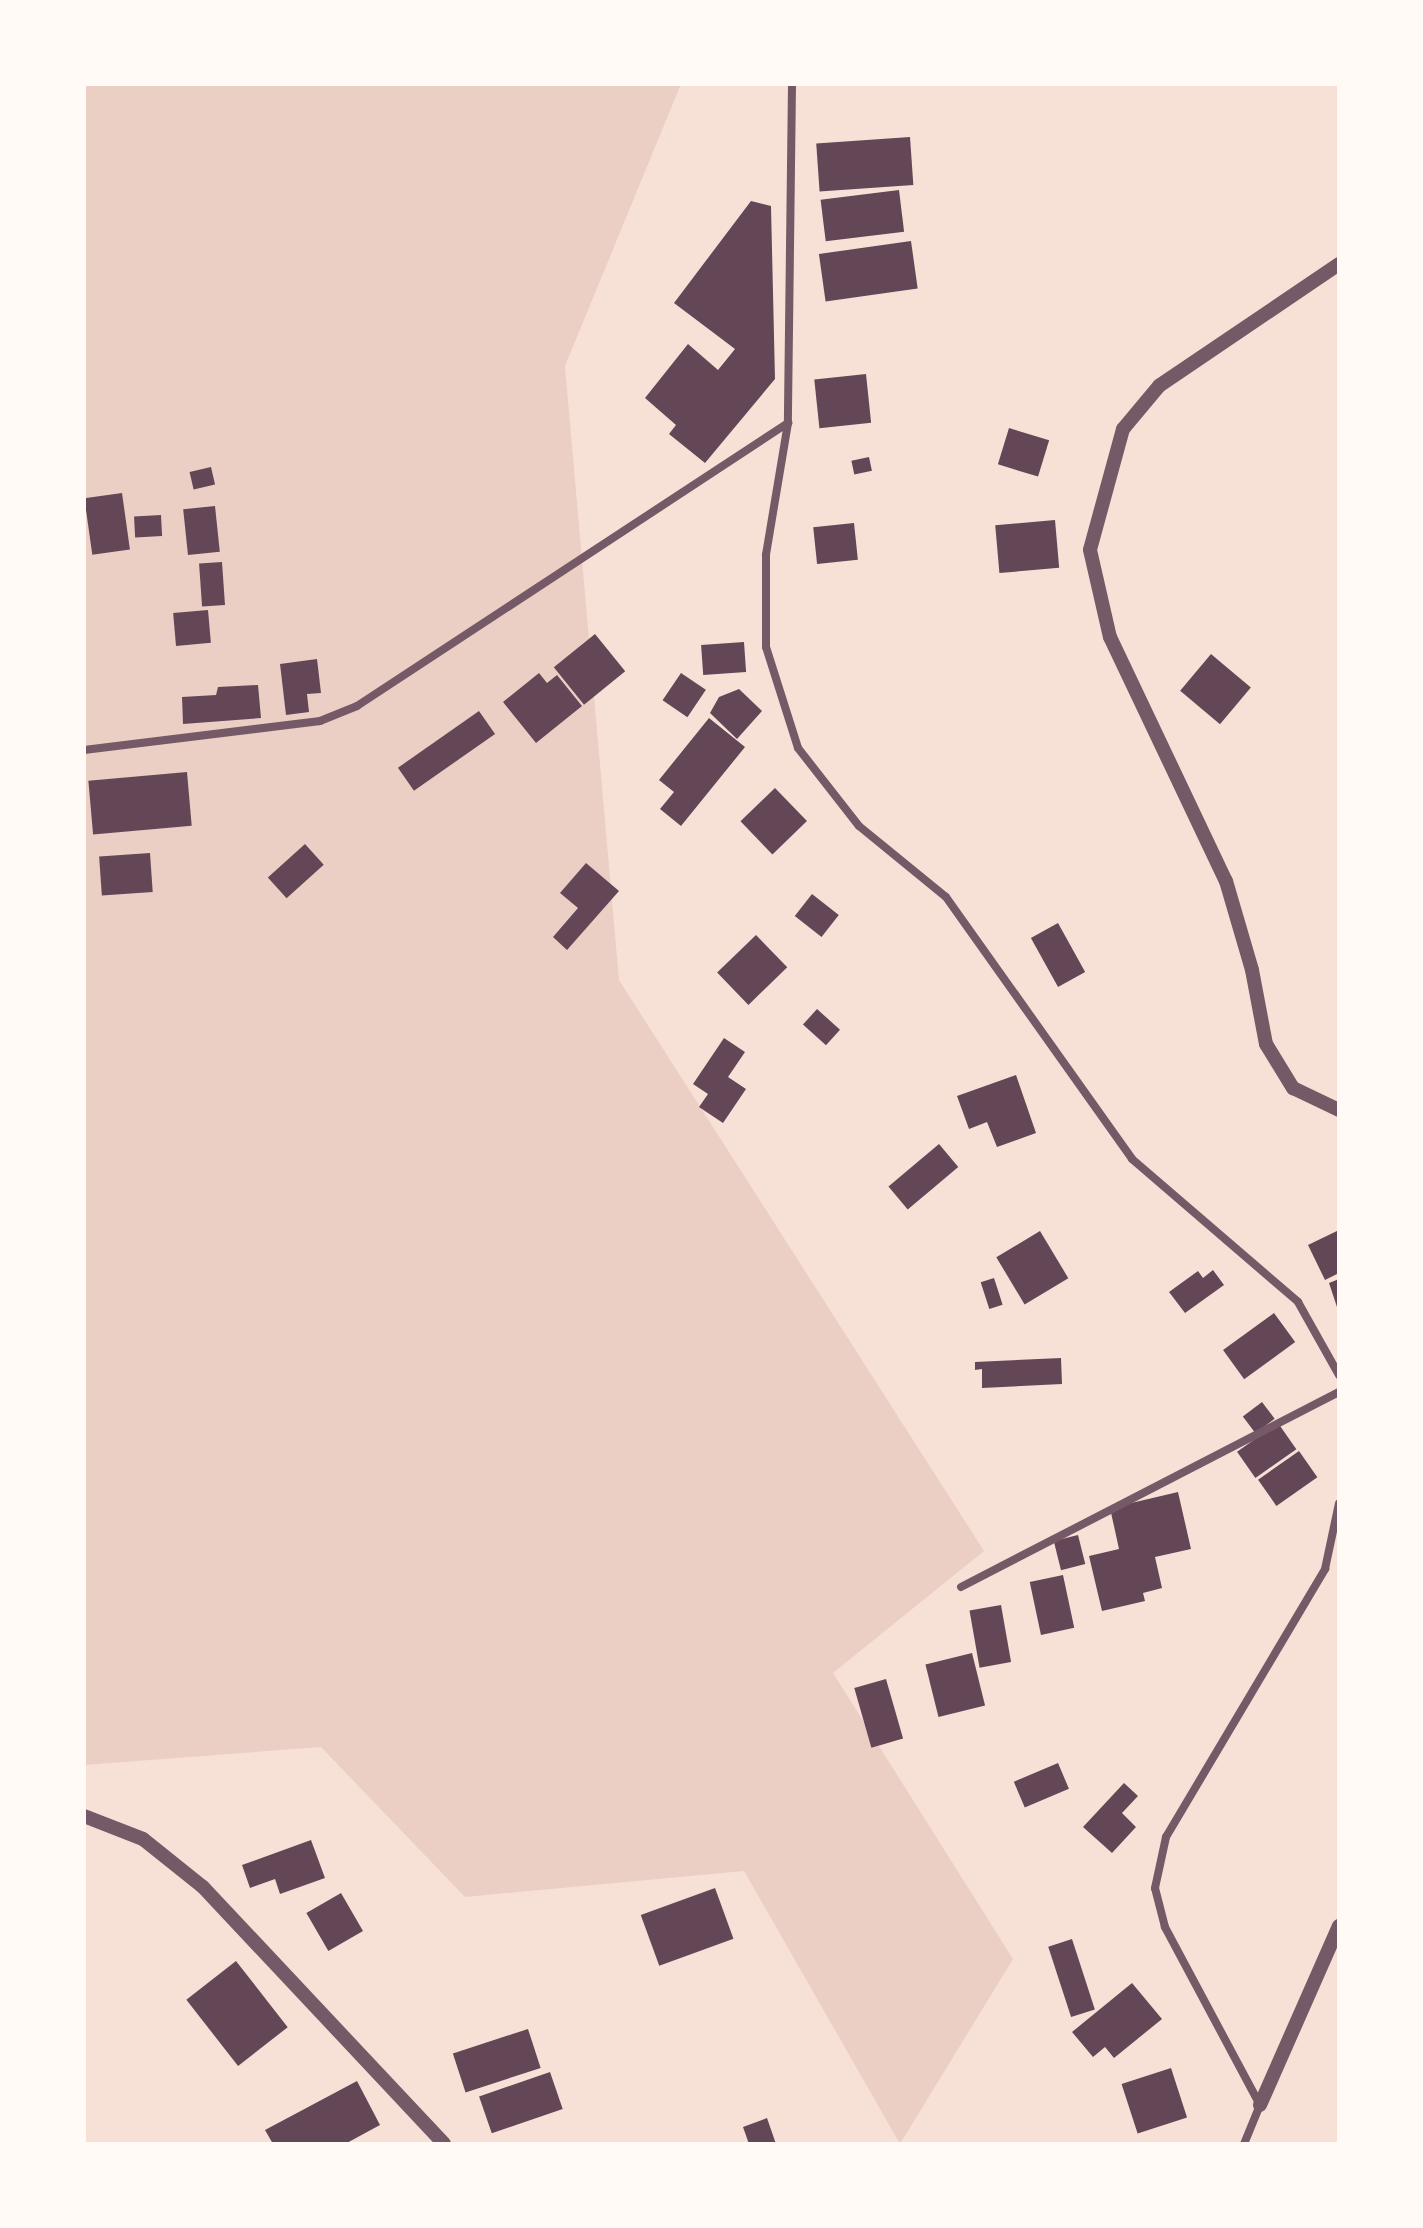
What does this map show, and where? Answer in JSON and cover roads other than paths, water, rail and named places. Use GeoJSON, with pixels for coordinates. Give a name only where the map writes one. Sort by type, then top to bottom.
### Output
{"type":"FeatureCollection","features":[{"type":"Feature","properties":{"kind":"street"},"geometry":{"type":"LineString","coordinates":[[792,84],[788,423],[766,555],[766,647],[798,748],[859,826],[946,897],[1132,1159],[1298,1302],[1339,1375]]}},
{"type":"Feature","properties":{"kind":"street"},"geometry":{"type":"LineString","coordinates":[[1339,264],[1159,386],[1123,429],[1090,550],[1110,637],[1226,881],[1252,970],[1266,1044],[1293,1088],[1339,1110]]}},
{"type":"Feature","properties":{"kind":"street"},"geometry":{"type":"LineString","coordinates":[[84,750],[320,721],[357,706],[788,423]]}},
{"type":"Feature","properties":{"kind":"street"},"geometry":{"type":"LineString","coordinates":[[961,1587],[1339,1392]]}},
{"type":"Feature","properties":{"kind":"street"},"geometry":{"type":"LineString","coordinates":[[1260,2105],[1165,1927],[1155,1888],[1166,1837],[1221,1736],[1325,1569],[1339,1503]]}},
{"type":"Feature","properties":{"kind":"street"},"geometry":{"type":"LineString","coordinates":[[84,1816],[143,1839],[203,1887],[444,2144]]}},
{"type":"Feature","properties":{"kind":"street"},"geometry":{"type":"LineString","coordinates":[[1244,2144],[1339,1926]]}}]}
